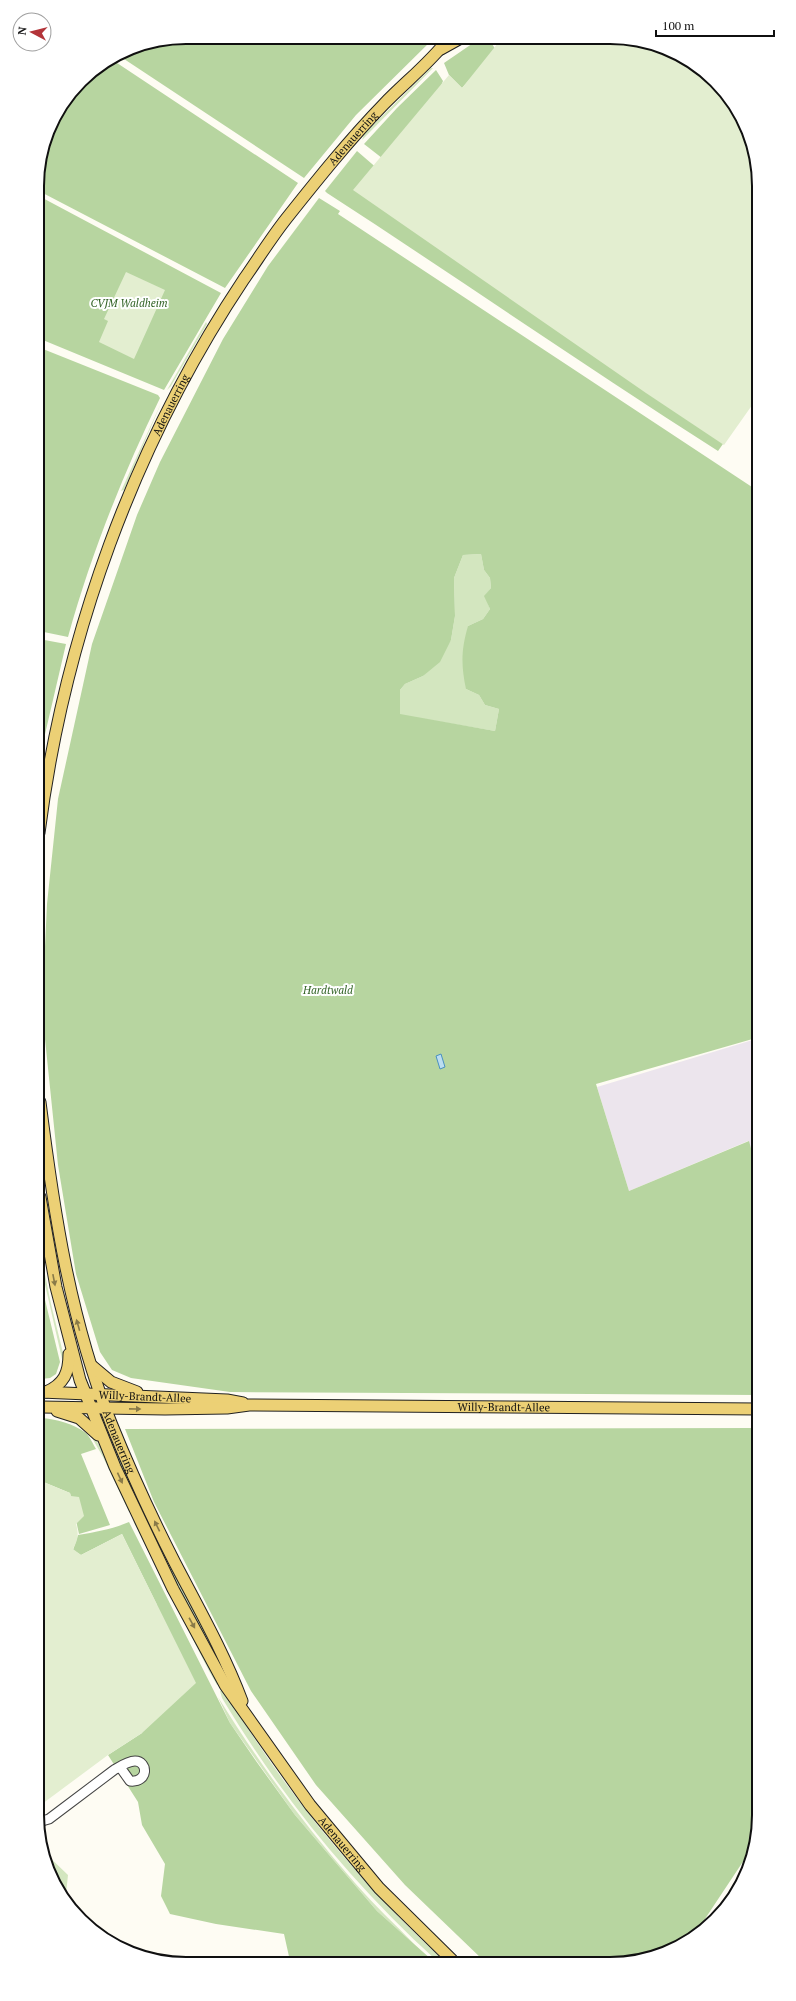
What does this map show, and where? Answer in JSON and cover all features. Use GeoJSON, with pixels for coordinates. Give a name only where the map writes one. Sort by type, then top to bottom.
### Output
{"type":"FeatureCollection","features":[{"type":"Feature","properties":{"kind":"main road","name":"Adenauerring"},"geometry":{"type":"LineString","coordinates":[[44,803],[55,738],[69,679],[88,611],[129,495],[174,400],[225,309],[285,220],[351,139],[403,84],[444,44]]}},
{"type":"Feature","properties":{"kind":"main road","name":"Adenauerring"},"geometry":{"type":"LineString","coordinates":[[441,49],[450,44]]}},
{"type":"Feature","properties":{"kind":"main road","name":"Adenauerring"},"geometry":{"type":"LineString","coordinates":[[44,1131],[57,1226],[66,1274],[89,1362],[106,1408],[150,1512],[211,1631],[233,1679],[247,1715]]}},
{"type":"Feature","properties":{"kind":"main road","name":"Adenauerring"},"geometry":{"type":"LineString","coordinates":[[44,1222],[69,1343],[90,1408],[104,1442],[163,1569],[225,1685],[286,1773],[351,1856],[393,1903],[449,1957]]}},
{"type":"Feature","properties":{"kind":"main road"},"geometry":{"type":"LineString","coordinates":[[44,1392],[60,1384],[67,1373],[69,1362],[69,1343]]}},
{"type":"Feature","properties":{"kind":"main road"},"geometry":{"type":"LineString","coordinates":[[89,1362],[111,1382],[149,1396]]}},
{"type":"Feature","properties":{"kind":"main road","name":"Willy-Brandt-Allee"},"geometry":{"type":"LineString","coordinates":[[44,1392],[227,1400],[249,1404],[752,1409]]}},
{"type":"Feature","properties":{"kind":"main road","name":"Willy-Brandt-Allee"},"geometry":{"type":"LineString","coordinates":[[44,1407],[227,1408],[249,1404]]}},
{"type":"Feature","properties":{"kind":"main road"},"geometry":{"type":"LineString","coordinates":[[44,1407],[81,1420],[104,1442]]}},
{"type":"Feature","properties":{"kind":"street"},"geometry":{"type":"LineString","coordinates":[[44,1820],[49,1819],[120,1766]]}},
{"type":"Feature","properties":{"kind":"shaded area"},"geometry":{"type":"Polygon","coordinates":[[[752,1040],[752,1154],[748,1141],[629,1191],[597,1087],[752,1040]]]}},
{"type":"Feature","properties":{"kind":"green space"},"geometry":{"type":"Polygon","coordinates":[[[176,44],[428,44],[356,115],[304,178],[124,59],[149,49],[176,44]]]}},
{"type":"Feature","properties":{"kind":"green space"},"geometry":{"type":"Polygon","coordinates":[[[472,44],[492,44],[499,55],[487,60],[462,88],[449,75],[444,63],[472,44]]]}},
{"type":"Feature","properties":{"kind":"green space"},"geometry":{"type":"Polygon","coordinates":[[[497,44],[620,44],[647,49],[665,55],[681,63],[697,73],[711,85],[723,99],[741,131],[747,149],[752,176],[752,405],[724,445],[646,393],[353,190],[449,75],[462,88],[497,44]]]}},
{"type":"Feature","properties":{"kind":"green space"},"geometry":{"type":"Polygon","coordinates":[[[116,62],[298,183],[225,288],[44,194],[45,167],[49,149],[55,131],[63,115],[73,99],[85,85],[99,73],[116,62]]]}},
{"type":"Feature","properties":{"kind":"green space"},"geometry":{"type":"Polygon","coordinates":[[[431,68],[433,68],[362,140],[364,134],[431,68]]]}},
{"type":"Feature","properties":{"kind":"green space"},"geometry":{"type":"Polygon","coordinates":[[[436,70],[443,81],[405,176],[364,144],[397,108],[436,70]]]}},
{"type":"Feature","properties":{"kind":"green space"},"geometry":{"type":"Polygon","coordinates":[[[357,151],[394,183],[725,441],[718,451],[327,193],[325,191],[357,151]]]}},
{"type":"Feature","properties":{"kind":"green space","name":"Hardtwald"},"geometry":{"type":"Polygon","coordinates":[[[319,198],[340,211],[338,214],[752,487],[752,1039],[596,1084],[629,1191],[749,1141],[752,1152],[752,1395],[230,1392],[131,1378],[112,1370],[100,1352],[76,1274],[58,1165],[44,1029],[44,968],[47,904],[58,799],[92,644],[137,515],[160,462],[223,339],[268,266],[319,198]],[[481,554],[463,555],[454,578],[455,616],[451,640],[440,662],[423,676],[405,684],[400,690],[400,714],[495,731],[499,709],[485,705],[479,695],[466,689],[463,672],[463,650],[468,626],[483,619],[490,609],[484,596],[491,588],[490,578],[484,570],[481,554]]]}},
{"type":"Feature","properties":{"kind":"green space","name":"CVJM Waldheim"},"geometry":{"type":"Polygon","coordinates":[[[44,199],[221,293],[164,390],[44,340],[44,199]]]}},
{"type":"Feature","properties":{"kind":"green space"},"geometry":{"type":"Polygon","coordinates":[[[126,272],[165,290],[134,359],[99,342],[108,321],[104,319],[126,272]]]}},
{"type":"Feature","properties":{"kind":"green space"},"geometry":{"type":"Polygon","coordinates":[[[206,322],[207,324],[171,386],[167,390],[206,322]]]}},
{"type":"Feature","properties":{"kind":"green space"},"geometry":{"type":"Polygon","coordinates":[[[44,349],[158,395],[160,398],[133,456],[97,545],[68,637],[44,632],[44,349]]]}},
{"type":"Feature","properties":{"kind":"green space"},"geometry":{"type":"Polygon","coordinates":[[[162,401],[124,490],[121,491],[162,401]]]}},
{"type":"Feature","properties":{"kind":"green space"},"geometry":{"type":"Polygon","coordinates":[[[481,554],[484,570],[490,578],[491,588],[485,596],[490,609],[483,619],[468,626],[466,689],[479,695],[485,705],[499,709],[495,731],[400,715],[400,690],[405,684],[423,676],[451,640],[455,616],[454,578],[463,555],[481,554]]]}},
{"type":"Feature","properties":{"kind":"green space"},"geometry":{"type":"Polygon","coordinates":[[[44,640],[66,644],[44,739],[44,640]]]}},
{"type":"Feature","properties":{"kind":"green space"},"geometry":{"type":"Polygon","coordinates":[[[44,1270],[64,1357],[62,1371],[62,1359],[44,1280],[44,1270]]]}},
{"type":"Feature","properties":{"kind":"green space"},"geometry":{"type":"Polygon","coordinates":[[[44,1296],[60,1362],[56,1374],[50,1378],[44,1379],[44,1296]]]}},
{"type":"Feature","properties":{"kind":"green space"},"geometry":{"type":"Polygon","coordinates":[[[116,1399],[165,1402],[166,1403],[117,1403],[116,1399]]]}},
{"type":"Feature","properties":{"kind":"green space"},"geometry":{"type":"Polygon","coordinates":[[[44,1418],[59,1421],[70,1425],[86,1433],[90,1439],[96,1449],[81,1454],[110,1525],[79,1534],[70,1493],[44,1482],[44,1418]]]}},
{"type":"Feature","properties":{"kind":"green space"},"geometry":{"type":"Polygon","coordinates":[[[102,1420],[168,1564],[178,1578],[208,1636],[207,1637],[204,1637],[168,1569],[132,1495],[102,1420]]]}},
{"type":"Feature","properties":{"kind":"green space"},"geometry":{"type":"Polygon","coordinates":[[[752,1428],[752,1825],[745,1859],[702,1924],[681,1938],[665,1946],[629,1956],[480,1957],[405,1885],[316,1785],[251,1691],[154,1502],[125,1429],[752,1428]]]}},
{"type":"Feature","properties":{"kind":"green space"},"geometry":{"type":"Polygon","coordinates":[[[88,1431],[101,1447],[129,1508],[129,1512],[103,1457],[88,1431]]]}},
{"type":"Feature","properties":{"kind":"green space"},"geometry":{"type":"Polygon","coordinates":[[[44,1482],[70,1493],[71,1496],[79,1497],[84,1516],[76,1524],[78,1537],[73,1549],[81,1555],[122,1534],[196,1683],[142,1733],[108,1755],[44,1803],[44,1482]]]}},
{"type":"Feature","properties":{"kind":"green space"},"geometry":{"type":"Polygon","coordinates":[[[133,1521],[136,1524],[220,1683],[217,1685],[209,1671],[133,1521]]]}},
{"type":"Feature","properties":{"kind":"green space"},"geometry":{"type":"Polygon","coordinates":[[[129,1522],[230,1723],[256,1761],[295,1815],[377,1911],[429,1957],[289,1957],[284,1934],[216,1924],[170,1914],[161,1896],[165,1864],[142,1825],[138,1802],[108,1755],[142,1733],[157,1605],[122,1534],[81,1555],[73,1550],[78,1535],[129,1522]]]}},
{"type":"Feature","properties":{"kind":"green space"},"geometry":{"type":"Polygon","coordinates":[[[222,1690],[227,1695],[274,1767],[299,1801],[353,1868],[440,1957],[433,1957],[405,1931],[375,1901],[319,1837],[268,1769],[244,1734],[222,1698],[220,1691],[222,1690]]]}},
{"type":"Feature","properties":{"kind":"green space"},"geometry":{"type":"Polygon","coordinates":[[[218,1697],[266,1770],[318,1839],[362,1891],[415,1945],[377,1911],[295,1815],[230,1723],[218,1697]]]}},
{"type":"Feature","properties":{"kind":"green space"},"geometry":{"type":"Polygon","coordinates":[[[51,1859],[68,1875],[66,1891],[55,1870],[51,1859]]]}},
{"type":"Feature","properties":{"kind":"water"},"geometry":{"type":"Polygon","coordinates":[[[441,1054],[445,1067],[440,1069],[436,1056],[441,1054]]]}}]}
